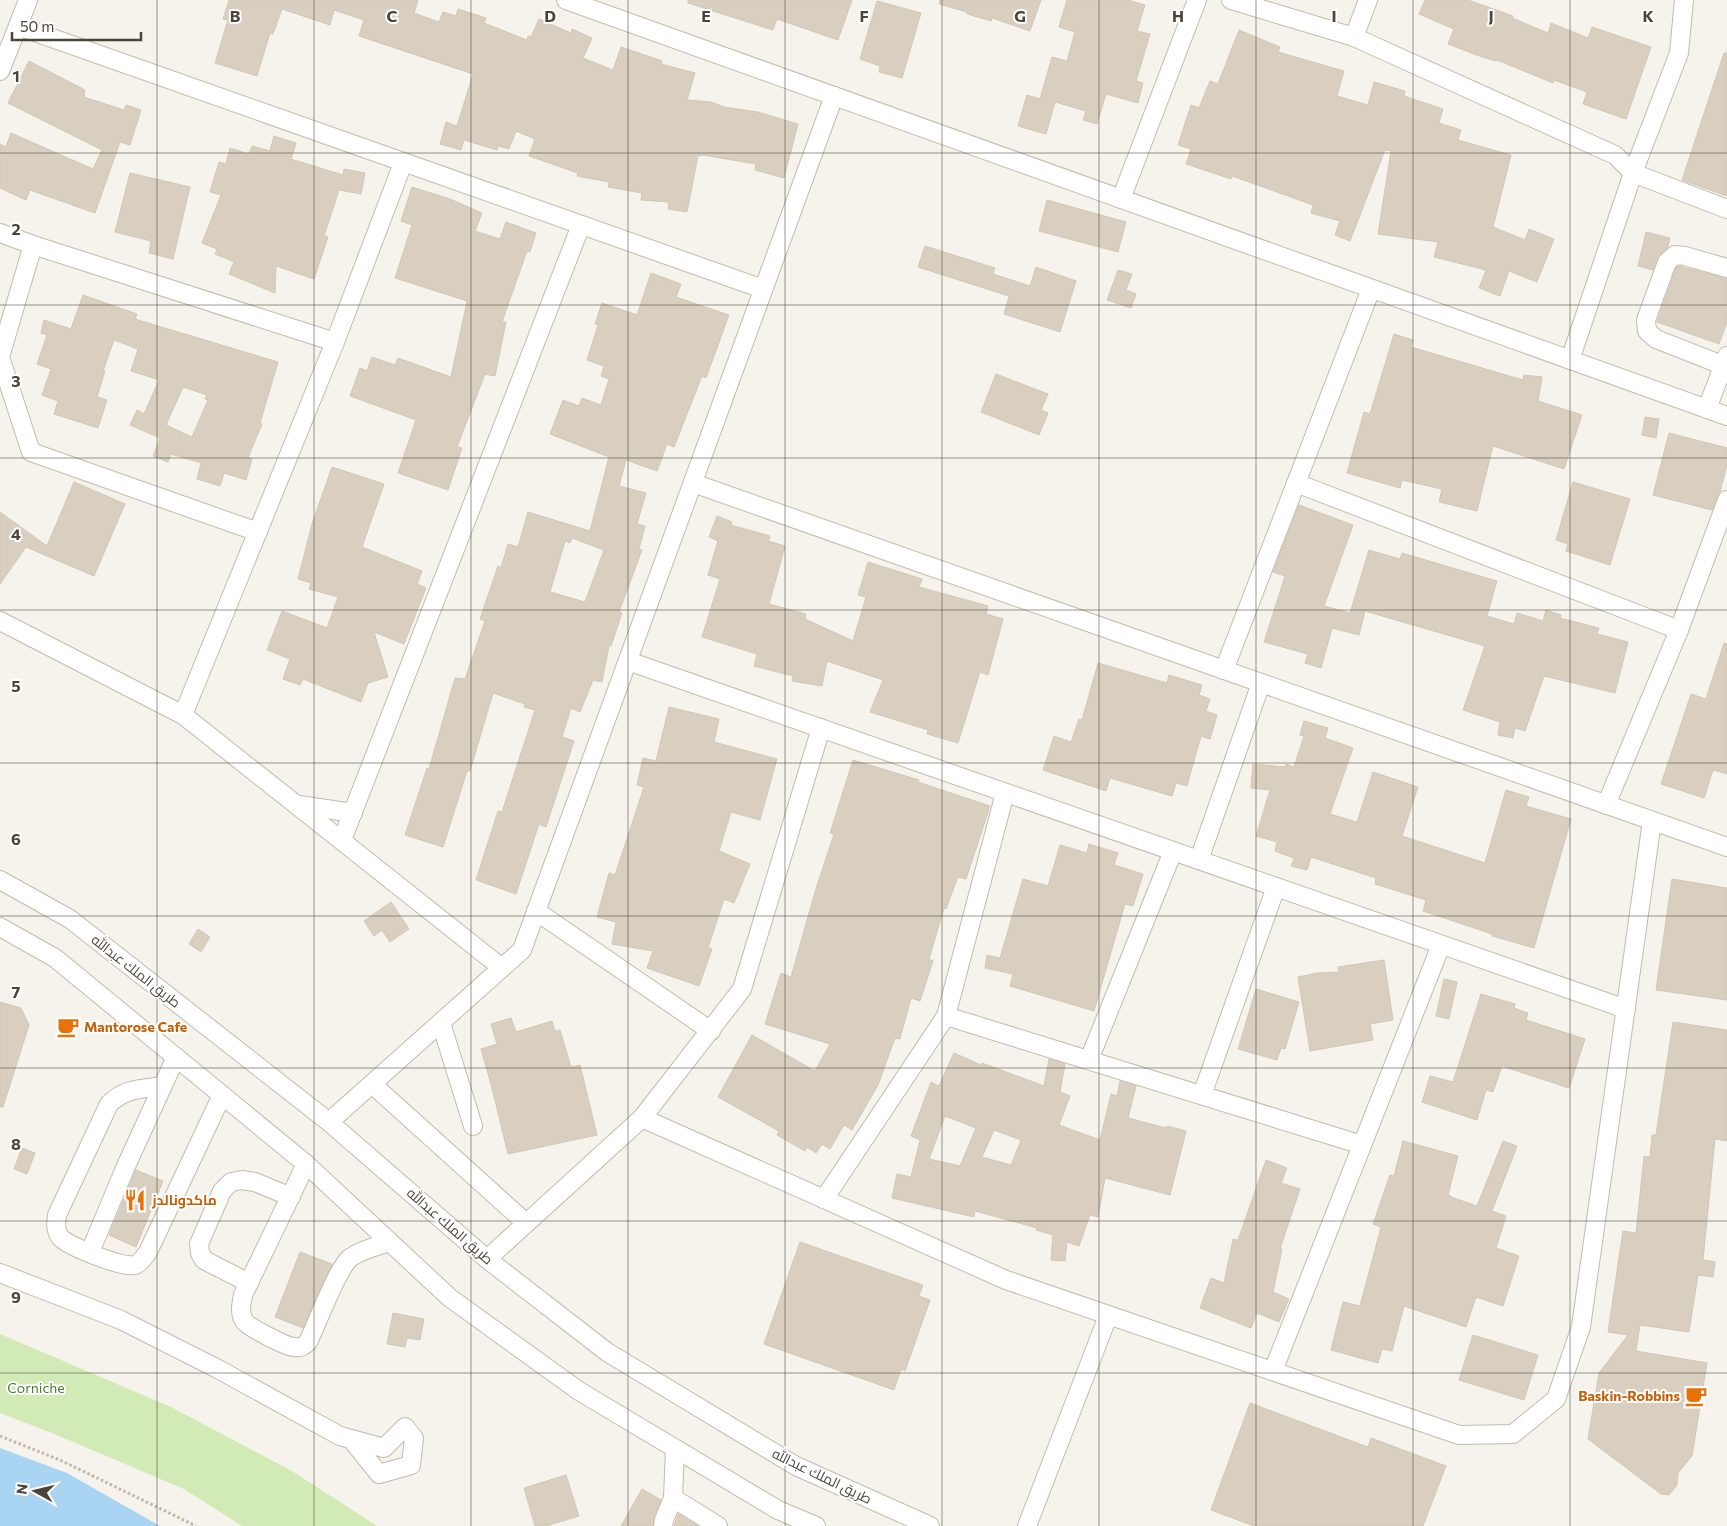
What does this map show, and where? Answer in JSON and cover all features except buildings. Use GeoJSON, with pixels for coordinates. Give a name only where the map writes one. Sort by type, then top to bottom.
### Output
{"type":"FeatureCollection","features":[{"type":"Feature","properties":{"kind":"street"},"geometry":{"type":"LineString","coordinates":[[0,71],[28,0]]}},
{"type":"Feature","properties":{"kind":"street"},"geometry":{"type":"LineString","coordinates":[[566,0],[1727,416]]}},
{"type":"Feature","properties":{"kind":"street"},"geometry":{"type":"LineString","coordinates":[[1121,199],[1197,0]]}},
{"type":"Feature","properties":{"kind":"street"},"geometry":{"type":"LineString","coordinates":[[1231,0],[1354,36],[1615,154],[1633,173],[1727,209]]}},
{"type":"Feature","properties":{"kind":"street"},"geometry":{"type":"LineString","coordinates":[[1354,36],[1368,0]]}},
{"type":"Feature","properties":{"kind":"street"},"geometry":{"type":"LineString","coordinates":[[1570,360],[1633,173],[1679,53],[1684,0]]}},
{"type":"Feature","properties":{"kind":"street"},"geometry":{"type":"LineString","coordinates":[[18,26],[764,289]]}},
{"type":"Feature","properties":{"kind":"street"},"geometry":{"type":"LineString","coordinates":[[329,1122],[522,950],[834,96]]}},
{"type":"Feature","properties":{"kind":"street"},"geometry":{"type":"LineString","coordinates":[[183,715],[335,342],[403,163]]}},
{"type":"Feature","properties":{"kind":"street"},"geometry":{"type":"LineString","coordinates":[[342,840],[581,225]]}},
{"type":"Feature","properties":{"kind":"street"},"geometry":{"type":"LineString","coordinates":[[0,233],[335,342]]}},
{"type":"Feature","properties":{"kind":"street"},"geometry":{"type":"LineString","coordinates":[[33,245],[0,357],[31,452],[258,532]]}},
{"type":"Feature","properties":{"kind":"street"},"geometry":{"type":"LineString","coordinates":[[1707,409],[1726,363],[1656,339],[1647,331],[1646,320],[1667,262],[1675,255],[1727,268]]}},
{"type":"Feature","properties":{"kind":"street"},"geometry":{"type":"LineString","coordinates":[[1224,670],[1371,289]]}},
{"type":"Feature","properties":{"kind":"street"},"geometry":{"type":"LineString","coordinates":[[692,483],[1727,847]]}},
{"type":"Feature","properties":{"kind":"street"},"geometry":{"type":"LineString","coordinates":[[1296,483],[1679,630]]}},
{"type":"Feature","properties":{"kind":"street"},"geometry":{"type":"LineString","coordinates":[[1606,805],[1679,630],[1727,500]]}},
{"type":"Feature","properties":{"kind":"street"},"geometry":{"type":"LineString","coordinates":[[0,621],[183,715],[502,968]]}},
{"type":"Feature","properties":{"kind":"street"},"geometry":{"type":"LineString","coordinates":[[628,661],[1626,1009]]}},
{"type":"Feature","properties":{"kind":"street"},"geometry":{"type":"LineString","coordinates":[[1199,860],[1261,683]]}},
{"type":"Feature","properties":{"kind":"street"},"geometry":{"type":"LineString","coordinates":[[487,1259],[642,1118],[742,989],[821,728]]}},
{"type":"Feature","properties":{"kind":"street"},"geometry":{"type":"LineString","coordinates":[[824,1199],[946,1016],[1005,792]]}},
{"type":"Feature","properties":{"kind":"street"},"geometry":{"type":"LineString","coordinates":[[297,805],[353,813]]}},
{"type":"Feature","properties":{"kind":"street"},"geometry":{"type":"LineString","coordinates":[[642,1118],[1006,1280],[1459,1435],[1513,1434],[1556,1399],[1581,1327],[1652,821]]}},
{"type":"Feature","properties":{"kind":"street"},"geometry":{"type":"LineString","coordinates":[[1088,1060],[1173,851]]}},
{"type":"Feature","properties":{"kind":"street","name":"طريق الملك عبدالله"},"geometry":{"type":"LineString","coordinates":[[0,880],[70,919],[329,1122],[487,1259],[607,1352],[796,1466],[930,1526]]}},
{"type":"Feature","properties":{"kind":"street"},"geometry":{"type":"LineString","coordinates":[[1202,1095],[1276,887]]}},
{"type":"Feature","properties":{"kind":"street"},"geometry":{"type":"LineString","coordinates":[[536,911],[711,1031]]}},
{"type":"Feature","properties":{"kind":"street"},"geometry":{"type":"LineString","coordinates":[[0,927],[55,958],[306,1164],[450,1298],[579,1391],[778,1510],[810,1523]]}},
{"type":"Feature","properties":{"kind":"street"},"geometry":{"type":"LineString","coordinates":[[1273,1371],[1441,945]]}},
{"type":"Feature","properties":{"kind":"street"},"geometry":{"type":"LineString","coordinates":[[946,1016],[1362,1145]]}},
{"type":"Feature","properties":{"kind":"street"},"geometry":{"type":"LineString","coordinates":[[441,1023],[473,1126]]}},
{"type":"Feature","properties":{"kind":"street"},"geometry":{"type":"LineString","coordinates":[[90,1252],[126,1166],[176,1057]]}},
{"type":"Feature","properties":{"kind":"street"},"geometry":{"type":"LineString","coordinates":[[372,1084],[526,1223]]}},
{"type":"Feature","properties":{"kind":"street"},"geometry":{"type":"LineString","coordinates":[[162,1086],[125,1092],[117,1096],[109,1104],[56,1215],[56,1227],[61,1238],[70,1245],[123,1266],[133,1266],[141,1261],[148,1252],[222,1095]]}},
{"type":"Feature","properties":{"kind":"street"},"geometry":{"type":"LineString","coordinates":[[306,1164],[243,1296],[240,1311],[245,1322],[256,1330],[293,1348],[302,1347],[308,1342],[341,1269],[350,1258],[390,1242]]}},
{"type":"Feature","properties":{"kind":"street"},"geometry":{"type":"LineString","coordinates":[[249,1283],[204,1260],[200,1253],[199,1244],[222,1191],[231,1182],[242,1180],[255,1182],[291,1197]]}},
{"type":"Feature","properties":{"kind":"street"},"geometry":{"type":"LineString","coordinates":[[0,1274],[121,1320],[218,1368],[340,1436],[351,1439]]}},
{"type":"Feature","properties":{"kind":"street"},"geometry":{"type":"LineString","coordinates":[[1027,1526],[1108,1316]]}},
{"type":"Feature","properties":{"kind":"street"},"geometry":{"type":"LineString","coordinates":[[663,1526],[673,1498],[675,1449]]}},
{"type":"Feature","properties":{"kind":"street"},"geometry":{"type":"LineString","coordinates":[[673,1498],[718,1526]]}},
{"type":"Feature","properties":{"kind":"street"},"geometry":{"type":"LineString","coordinates":[[782,1526],[810,1523]]}},
{"type":"Feature","properties":{"kind":"path"},"geometry":{"type":"LineString","coordinates":[[0,1436],[60,1460],[196,1526]]}},
{"type":"Feature","properties":{"kind":"green space","name":"Corniche"},"geometry":{"type":"Polygon","coordinates":[[[0,1334],[171,1407],[292,1471],[377,1526],[242,1526],[184,1489],[0,1413],[0,1334]]]}},
{"type":"Feature","properties":{"kind":"water"},"geometry":{"type":"Polygon","coordinates":[[[0,1448],[67,1473],[160,1526],[0,1526],[0,1448]]]}},
{"type":"Feature","properties":{"kind":"place","name":"Mantorose Cafe"},"geometry":{"type":"Point","coordinates":[68,1027]}},
{"type":"Feature","properties":{"kind":"place","name":"ماكدونالدز"},"geometry":{"type":"Point","coordinates":[135,1200]}},
{"type":"Feature","properties":{"kind":"place","name":"Baskin-Robbins"},"geometry":{"type":"Point","coordinates":[1696,1396]}}]}
